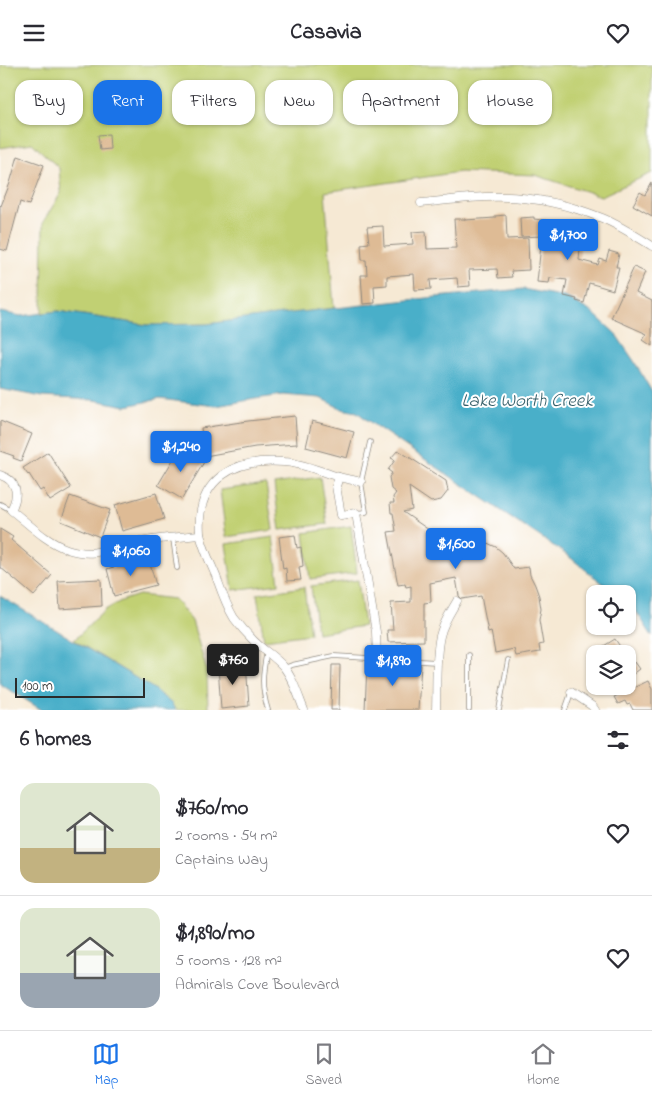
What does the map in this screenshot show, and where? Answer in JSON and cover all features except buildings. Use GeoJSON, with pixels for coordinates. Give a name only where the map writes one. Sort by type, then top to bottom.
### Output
{"type":"FeatureCollection","features":[{"type":"Feature","properties":{"kind":"street"},"geometry":{"type":"LineString","coordinates":[[420,203],[486,197],[511,197],[554,203],[579,209],[603,218],[652,246]]}},
{"type":"Feature","properties":{"kind":"street"},"geometry":{"type":"LineString","coordinates":[[304,710],[291,678],[284,668],[243,630],[227,604],[200,535],[202,511],[206,497],[216,480],[232,469],[244,465],[297,463],[361,482]]}},
{"type":"Feature","properties":{"kind":"street"},"geometry":{"type":"LineString","coordinates":[[0,475],[7,477],[15,487],[16,499],[11,510],[56,544],[67,549],[78,552],[102,552],[138,542],[200,535]]}},
{"type":"Feature","properties":{"kind":"street"},"geometry":{"type":"LineString","coordinates":[[339,477],[336,486],[341,515],[356,513],[376,632],[377,658]]}},
{"type":"Feature","properties":{"kind":"street"},"geometry":{"type":"LineString","coordinates":[[436,710],[440,634],[447,617],[457,601]]}},
{"type":"Feature","properties":{"kind":"street"},"geometry":{"type":"LineString","coordinates":[[571,693],[595,710]]}},
{"type":"Feature","properties":{"kind":"lane"},"geometry":{"type":"LineString","coordinates":[[356,513],[366,512],[361,482],[370,443]]}},
{"type":"Feature","properties":{"kind":"lane"},"geometry":{"type":"LineString","coordinates":[[0,504],[11,510]]}},
{"type":"Feature","properties":{"kind":"lane"},"geometry":{"type":"LineString","coordinates":[[173,538],[177,568]]}},
{"type":"Feature","properties":{"kind":"lane"},"geometry":{"type":"LineString","coordinates":[[267,651],[262,675],[264,697],[268,710]]}},
{"type":"Feature","properties":{"kind":"lane"},"geometry":{"type":"LineString","coordinates":[[469,655],[469,710]]}},
{"type":"Feature","properties":{"kind":"lane"},"geometry":{"type":"LineString","coordinates":[[284,668],[334,656],[438,662]]}},
{"type":"Feature","properties":{"kind":"lane"},"geometry":{"type":"LineString","coordinates":[[499,710],[508,660]]}},
{"type":"Feature","properties":{"kind":"lane"},"geometry":{"type":"LineString","coordinates":[[565,710],[571,693]]}},
{"type":"Feature","properties":{"kind":"green space"},"geometry":{"type":"Polygon","coordinates":[[[0,65],[652,65],[652,173],[601,196],[535,175],[460,172],[325,192],[334,308],[207,324],[147,325],[58,311],[42,313],[43,222],[61,193],[59,168],[32,143],[0,148],[0,65]]]}},
{"type":"Feature","properties":{"kind":"green space"},"geometry":{"type":"Polygon","coordinates":[[[320,477],[327,524],[280,530],[274,484],[320,477]]]}},
{"type":"Feature","properties":{"kind":"green space"},"geometry":{"type":"Polygon","coordinates":[[[266,484],[273,530],[226,537],[220,490],[266,484]]]}},
{"type":"Feature","properties":{"kind":"green space"},"geometry":{"type":"Polygon","coordinates":[[[351,526],[357,573],[310,579],[304,533],[351,526]]]}},
{"type":"Feature","properties":{"kind":"green space"},"geometry":{"type":"Polygon","coordinates":[[[273,537],[279,584],[233,590],[226,544],[273,537]]]}},
{"type":"Feature","properties":{"kind":"green space"},"geometry":{"type":"Polygon","coordinates":[[[358,580],[364,626],[317,633],[311,586],[358,580]]]}},
{"type":"Feature","properties":{"kind":"green space"},"geometry":{"type":"Polygon","coordinates":[[[304,587],[310,634],[264,640],[257,594],[304,587]]]}},
{"type":"Feature","properties":{"kind":"green space"},"geometry":{"type":"Polygon","coordinates":[[[139,595],[175,599],[192,621],[207,671],[208,710],[175,710],[172,704],[151,687],[74,640],[105,610],[121,601],[139,595]]]}},
{"type":"Feature","properties":{"kind":"water","name":"Lake Worth Creek"},"geometry":{"type":"Polygon","coordinates":[[[523,289],[566,297],[593,313],[615,333],[634,361],[652,392],[652,636],[636,611],[636,585],[605,585],[567,555],[357,412],[342,409],[320,398],[283,395],[216,406],[160,399],[126,406],[94,400],[42,397],[0,389],[0,312],[21,316],[58,311],[147,325],[207,324],[436,297],[523,289]]]}},
{"type":"Feature","properties":{"kind":"water"},"geometry":{"type":"Polygon","coordinates":[[[0,596],[151,687],[172,704],[175,710],[42,710],[0,684],[0,596]]]}}]}
